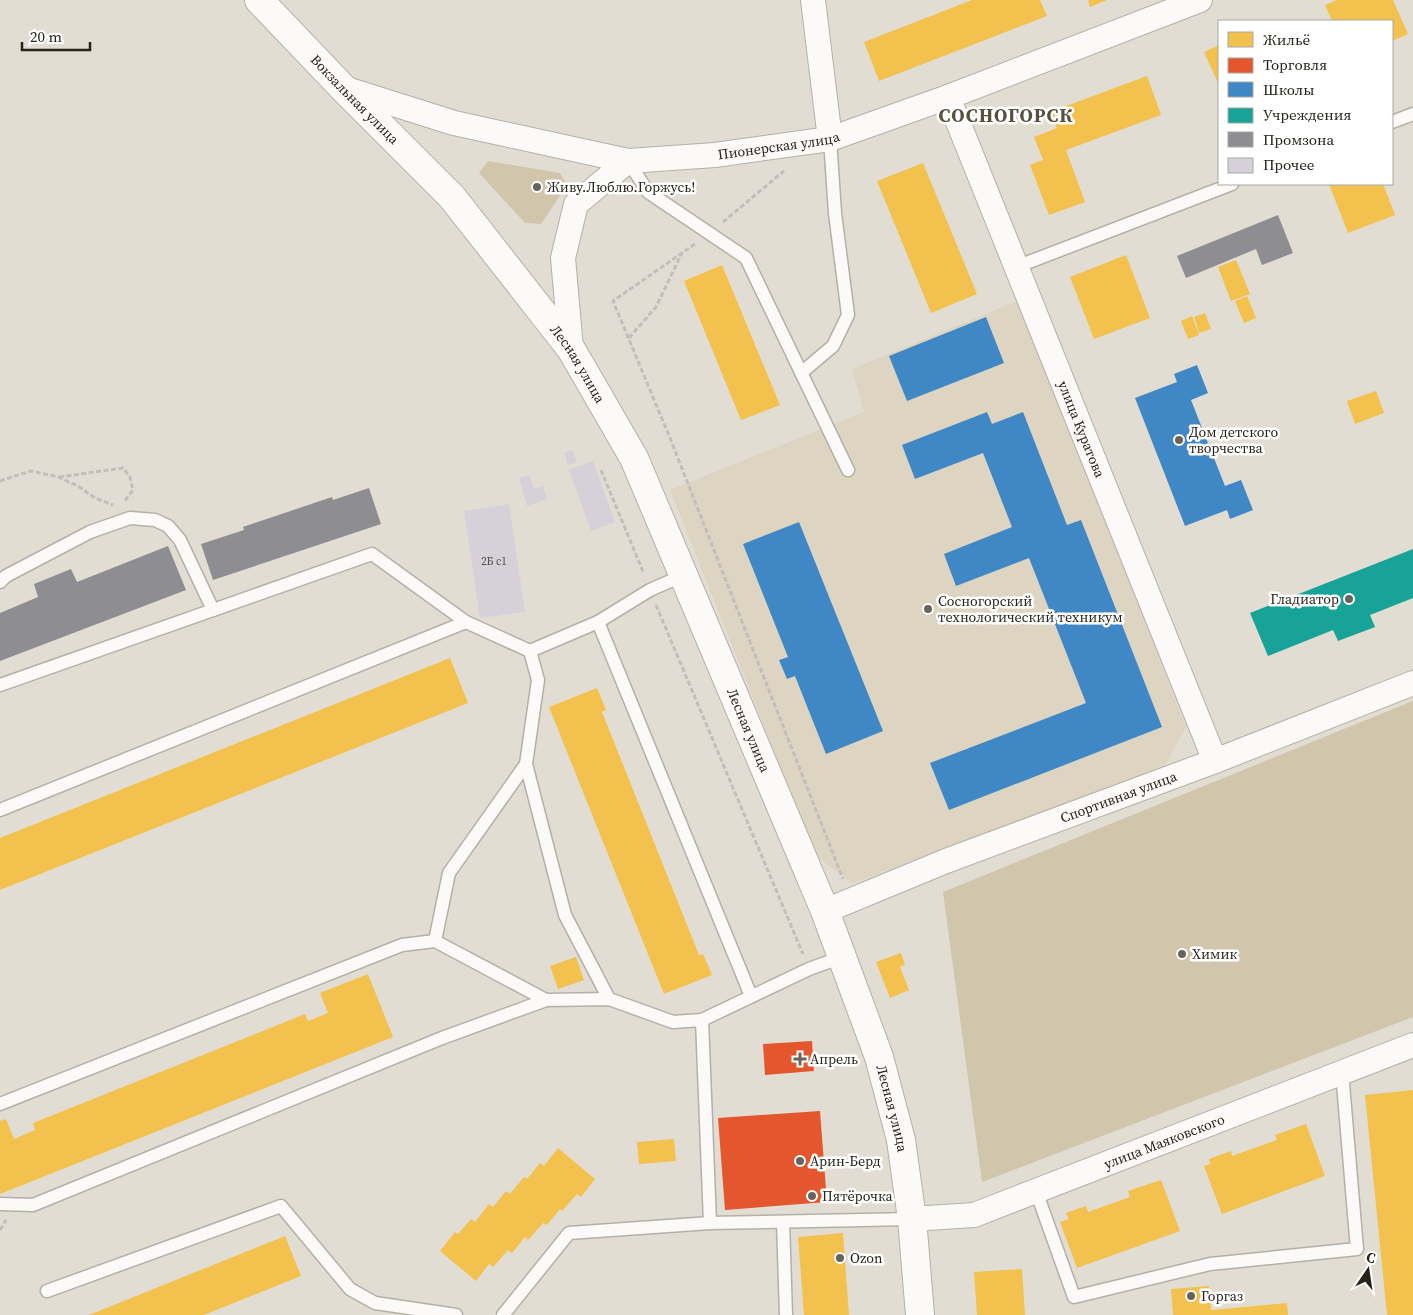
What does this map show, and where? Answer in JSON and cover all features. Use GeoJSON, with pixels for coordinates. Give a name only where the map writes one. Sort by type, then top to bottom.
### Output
{"type":"FeatureCollection","features":[{"type":"Feature","properties":{"kind":"main road","name":"Вокзальная улица"},"geometry":{"type":"LineString","coordinates":[[259,0],[343,88],[452,197]]}},
{"type":"Feature","properties":{"kind":"main road","name":"Лесная улица"},"geometry":{"type":"LineString","coordinates":[[452,197],[572,349],[634,458],[825,911],[879,1057],[902,1140],[912,1219],[920,1315]]}},
{"type":"Feature","properties":{"kind":"street"},"geometry":{"type":"LineString","coordinates":[[813,0],[830,139]]}},
{"type":"Feature","properties":{"kind":"street","name":"Пионерская улица"},"geometry":{"type":"LineString","coordinates":[[343,88],[454,123],[628,161],[715,155],[830,139],[948,97],[1200,0]]}},
{"type":"Feature","properties":{"kind":"street","name":"улица Куратова"},"geometry":{"type":"LineString","coordinates":[[948,97],[1215,761]]}},
{"type":"Feature","properties":{"kind":"street"},"geometry":{"type":"LineString","coordinates":[[572,349],[563,258],[576,204],[628,161]]}},
{"type":"Feature","properties":{"kind":"street","name":"Спортивная улица"},"geometry":{"type":"LineString","coordinates":[[825,911],[946,861],[1215,761],[1413,683]]}},
{"type":"Feature","properties":{"kind":"street","name":"улица Маяковского"},"geometry":{"type":"LineString","coordinates":[[912,1219],[974,1215],[1413,1045]]}},
{"type":"Feature","properties":{"kind":"lane"},"geometry":{"type":"LineString","coordinates":[[1393,122],[1413,114]]}},
{"type":"Feature","properties":{"kind":"lane"},"geometry":{"type":"LineString","coordinates":[[801,373],[833,346],[848,315],[835,213],[830,139]]}},
{"type":"Feature","properties":{"kind":"lane"},"geometry":{"type":"LineString","coordinates":[[628,161],[648,192],[746,258],[848,470]]}},
{"type":"Feature","properties":{"kind":"lane"},"geometry":{"type":"LineString","coordinates":[[1016,267],[1229,185]]}},
{"type":"Feature","properties":{"kind":"lane"},"geometry":{"type":"LineString","coordinates":[[0,582],[6,576],[90,532],[130,518],[155,520],[168,526],[180,540],[213,610]]}},
{"type":"Feature","properties":{"kind":"lane"},"geometry":{"type":"LineString","coordinates":[[0,685],[372,554],[466,622],[530,651],[598,622],[650,590],[684,575]]}},
{"type":"Feature","properties":{"kind":"lane"},"geometry":{"type":"LineString","coordinates":[[0,810],[466,622]]}},
{"type":"Feature","properties":{"kind":"lane"},"geometry":{"type":"LineString","coordinates":[[598,622],[751,996]]}},
{"type":"Feature","properties":{"kind":"lane"},"geometry":{"type":"LineString","coordinates":[[530,651],[538,680],[526,764],[565,915],[609,999]]}},
{"type":"Feature","properties":{"kind":"lane"},"geometry":{"type":"LineString","coordinates":[[434,941],[449,873],[526,764]]}},
{"type":"Feature","properties":{"kind":"lane"},"geometry":{"type":"LineString","coordinates":[[0,1104],[402,945],[434,941],[546,1000]]}},
{"type":"Feature","properties":{"kind":"lane"},"geometry":{"type":"LineString","coordinates":[[0,1204],[33,1206],[442,1038],[546,1000],[609,999],[673,1022],[702,1020],[809,969],[842,957]]}},
{"type":"Feature","properties":{"kind":"lane"},"geometry":{"type":"LineString","coordinates":[[702,1020],[710,1224]]}},
{"type":"Feature","properties":{"kind":"lane"},"geometry":{"type":"LineString","coordinates":[[1036,1191],[1074,1297],[1210,1264],[1357,1249],[1342,1072]]}},
{"type":"Feature","properties":{"kind":"lane"},"geometry":{"type":"LineString","coordinates":[[47,1291],[281,1206],[350,1289],[376,1309],[456,1315]]}},
{"type":"Feature","properties":{"kind":"lane"},"geometry":{"type":"LineString","coordinates":[[502,1315],[569,1233],[710,1224],[912,1219]]}},
{"type":"Feature","properties":{"kind":"lane"},"geometry":{"type":"LineString","coordinates":[[783,1222],[786,1315]]}},
{"type":"Feature","properties":{"kind":"path"},"geometry":{"type":"LineString","coordinates":[[629,338],[656,307],[682,252]]}},
{"type":"Feature","properties":{"kind":"path"},"geometry":{"type":"LineString","coordinates":[[613,301],[676,452],[846,886]]}},
{"type":"Feature","properties":{"kind":"path"},"geometry":{"type":"LineString","coordinates":[[58,477],[123,468],[130,477],[133,490],[120,508]]}},
{"type":"Feature","properties":{"kind":"path"},"geometry":{"type":"LineString","coordinates":[[601,470],[809,969]]}},
{"type":"Feature","properties":{"kind":"path"},"geometry":{"type":"LineString","coordinates":[[0,481],[30,471],[58,477],[78,486],[95,498]]}},
{"type":"Feature","properties":{"kind":"shaded area"},"geometry":{"type":"Polygon","coordinates":[[[488,161],[560,173],[567,185],[541,224],[525,223],[479,173],[488,161]]]}},
{"type":"Feature","properties":{"kind":"shaded area","name":"Сосногорский технологический техникум"},"geometry":{"type":"Polygon","coordinates":[[[1019,300],[1186,727],[1165,766],[853,883],[816,856],[670,490],[864,412],[852,369],[1019,300]]]}},
{"type":"Feature","properties":{"kind":"shaded area","name":"Химик"},"geometry":{"type":"Polygon","coordinates":[[[1413,701],[1413,1017],[982,1182],[943,892],[1413,701]]]}},
{"type":"Feature","properties":{"kind":"building: Жильё"},"geometry":{"type":"Polygon","coordinates":[[[972,0],[1040,0],[1047,16],[879,81],[864,42],[972,0]]]}},
{"type":"Feature","properties":{"kind":"building: Жильё"},"geometry":{"type":"Polygon","coordinates":[[[1088,0],[1107,0],[1090,7],[1088,0]]]}},
{"type":"Feature","properties":{"kind":"building: Жильё"},"geometry":{"type":"Polygon","coordinates":[[[1337,0],[1393,0],[1408,34],[1393,41],[1393,20],[1332,20],[1325,5],[1337,0]]]}},
{"type":"Feature","properties":{"kind":"building: Жильё"},"geometry":{"type":"Polygon","coordinates":[[[1218,45],[1218,83],[1204,52],[1218,45]]]}},
{"type":"Feature","properties":{"kind":"building: Жильё"},"geometry":{"type":"Polygon","coordinates":[[[1147,76],[1161,115],[1066,150],[1085,202],[1049,215],[1030,165],[1043,160],[1034,137],[1057,128],[1050,112],[1147,76]]]}},
{"type":"Feature","properties":{"kind":"building: Жильё"},"geometry":{"type":"Polygon","coordinates":[[[923,163],[977,294],[931,313],[877,181],[923,163]]]}},
{"type":"Feature","properties":{"kind":"building: Жильё"},"geometry":{"type":"Polygon","coordinates":[[[1329,185],[1383,185],[1395,215],[1348,233],[1329,185]]]}},
{"type":"Feature","properties":{"kind":"building: Жильё"},"geometry":{"type":"Polygon","coordinates":[[[1126,255],[1150,318],[1094,339],[1070,277],[1126,255]]]}},
{"type":"Feature","properties":{"kind":"building: Жильё"},"geometry":{"type":"Polygon","coordinates":[[[1236,260],[1250,294],[1231,301],[1218,267],[1236,260]]]}},
{"type":"Feature","properties":{"kind":"building: Жильё"},"geometry":{"type":"Polygon","coordinates":[[[722,265],[780,405],[741,420],[684,281],[722,265]]]}},
{"type":"Feature","properties":{"kind":"building: Жильё"},"geometry":{"type":"Polygon","coordinates":[[[1247,296],[1256,318],[1244,323],[1235,301],[1247,296]]]}},
{"type":"Feature","properties":{"kind":"building: Жильё"},"geometry":{"type":"Polygon","coordinates":[[[1205,313],[1211,329],[1199,333],[1194,317],[1205,313]]]}},
{"type":"Feature","properties":{"kind":"building: Жильё"},"geometry":{"type":"Polygon","coordinates":[[[1192,316],[1199,335],[1188,339],[1181,321],[1192,316]]]}},
{"type":"Feature","properties":{"kind":"building: Жильё"},"geometry":{"type":"Polygon","coordinates":[[[1376,391],[1384,413],[1355,424],[1347,401],[1376,391]]]}},
{"type":"Feature","properties":{"kind":"building: Жильё"},"geometry":{"type":"Polygon","coordinates":[[[450,658],[468,703],[0,890],[0,838],[450,658]]]}},
{"type":"Feature","properties":{"kind":"building: Жильё"},"geometry":{"type":"Polygon","coordinates":[[[597,688],[606,710],[602,712],[699,955],[703,954],[712,975],[664,994],[549,707],[597,688]]]}},
{"type":"Feature","properties":{"kind":"building: Жильё"},"geometry":{"type":"Polygon","coordinates":[[[901,953],[905,965],[900,967],[909,990],[890,998],[876,962],[901,953]]]}},
{"type":"Feature","properties":{"kind":"building: Жильё"},"geometry":{"type":"Polygon","coordinates":[[[576,957],[584,980],[558,989],[550,966],[576,957]]]}},
{"type":"Feature","properties":{"kind":"building: Жильё"},"geometry":{"type":"Polygon","coordinates":[[[368,974],[393,1037],[0,1194],[0,1121],[6,1119],[14,1139],[35,1130],[33,1123],[305,1014],[308,1021],[328,1013],[320,993],[368,974]]]}},
{"type":"Feature","properties":{"kind":"building: Жильё"},"geometry":{"type":"Polygon","coordinates":[[[1413,1090],[1413,1315],[1387,1315],[1365,1095],[1413,1090]]]}},
{"type":"Feature","properties":{"kind":"building: Жильё"},"geometry":{"type":"Polygon","coordinates":[[[1306,1124],[1325,1176],[1222,1214],[1204,1166],[1210,1164],[1209,1159],[1231,1151],[1232,1156],[1277,1140],[1275,1135],[1306,1124]]]}},
{"type":"Feature","properties":{"kind":"building: Жильё"},"geometry":{"type":"Polygon","coordinates":[[[674,1139],[676,1161],[639,1164],[637,1142],[674,1139]]]}},
{"type":"Feature","properties":{"kind":"building: Жильё"},"geometry":{"type":"Polygon","coordinates":[[[558,1148],[595,1179],[581,1197],[577,1194],[562,1211],[560,1209],[547,1225],[543,1223],[528,1240],[525,1237],[512,1253],[508,1250],[493,1267],[489,1264],[476,1281],[440,1251],[455,1232],[458,1234],[471,1219],[475,1222],[489,1204],[493,1207],[506,1191],[510,1194],[524,1177],[527,1179],[540,1163],[544,1166],[558,1148]]]}},
{"type":"Feature","properties":{"kind":"building: Жильё"},"geometry":{"type":"Polygon","coordinates":[[[1161,1180],[1180,1231],[1077,1268],[1060,1222],[1069,1219],[1066,1213],[1086,1206],[1088,1212],[1130,1197],[1128,1191],[1161,1180]]]}},
{"type":"Feature","properties":{"kind":"building: Жильё"},"geometry":{"type":"Polygon","coordinates":[[[843,1233],[849,1315],[804,1315],[798,1237],[843,1233]]]}},
{"type":"Feature","properties":{"kind":"building: Жильё"},"geometry":{"type":"Polygon","coordinates":[[[285,1236],[301,1276],[204,1315],[89,1315],[285,1236]]]}},
{"type":"Feature","properties":{"kind":"building: Жильё"},"geometry":{"type":"Polygon","coordinates":[[[1022,1269],[1025,1315],[977,1315],[974,1272],[1022,1269]]]}},
{"type":"Feature","properties":{"kind":"building: Жильё","name":"Горгаз"},"geometry":{"type":"Polygon","coordinates":[[[1209,1286],[1211,1310],[1287,1303],[1288,1315],[1173,1315],[1171,1289],[1209,1286]]]}},
{"type":"Feature","properties":{"kind":"building: Торговля"},"geometry":{"type":"Polygon","coordinates":[[[812,1041],[814,1071],[765,1075],[763,1044],[812,1041]]]}},
{"type":"Feature","properties":{"kind":"building: Торговля"},"geometry":{"type":"Polygon","coordinates":[[[820,1111],[827,1202],[725,1210],[718,1118],[820,1111]]]}},
{"type":"Feature","properties":{"kind":"building: Школы"},"geometry":{"type":"Polygon","coordinates":[[[986,317],[1004,363],[907,401],[889,356],[986,317]]]}},
{"type":"Feature","properties":{"kind":"building: Школы","name":"Дом детского творчества"},"geometry":{"type":"Polygon","coordinates":[[[1197,365],[1208,393],[1191,400],[1225,486],[1241,480],[1253,510],[1230,519],[1227,510],[1185,526],[1135,398],[1177,382],[1174,374],[1197,365]]]}},
{"type":"Feature","properties":{"kind":"building: Школы"},"geometry":{"type":"Polygon","coordinates":[[[987,412],[992,424],[1023,412],[1067,525],[1081,520],[1162,727],[949,810],[930,763],[1086,703],[1029,558],[956,586],[944,554],[1012,527],[983,453],[915,479],[902,445],[987,412]]]}},
{"type":"Feature","properties":{"kind":"building: Школы"},"geometry":{"type":"Polygon","coordinates":[[[799,522],[883,731],[826,754],[795,676],[787,679],[779,660],[788,657],[743,544],[799,522]]]}},
{"type":"Feature","properties":{"kind":"building: Учреждения"},"geometry":{"type":"Polygon","coordinates":[[[1413,549],[1413,598],[1370,615],[1375,627],[1338,641],[1333,630],[1268,656],[1250,613],[1413,549]]]}},
{"type":"Feature","properties":{"kind":"building: Промзона"},"geometry":{"type":"Polygon","coordinates":[[[1278,215],[1293,253],[1262,265],[1256,249],[1186,278],[1177,256],[1278,215]]]}},
{"type":"Feature","properties":{"kind":"building: Промзона"},"geometry":{"type":"Polygon","coordinates":[[[369,488],[381,524],[213,580],[201,544],[244,530],[243,527],[332,497],[333,500],[369,488]]]}},
{"type":"Feature","properties":{"kind":"building: Промзона"},"geometry":{"type":"Polygon","coordinates":[[[168,546],[186,590],[0,661],[0,613],[38,597],[34,584],[71,569],[77,582],[168,546]]]}},
{"type":"Feature","properties":{"kind":"building: Прочее"},"geometry":{"type":"Polygon","coordinates":[[[572,450],[577,462],[568,465],[564,453],[572,450]]]}},
{"type":"Feature","properties":{"kind":"building: Прочее"},"geometry":{"type":"Polygon","coordinates":[[[593,461],[615,522],[591,531],[569,470],[593,461]]]}},
{"type":"Feature","properties":{"kind":"building: Прочее"},"geometry":{"type":"Polygon","coordinates":[[[530,475],[534,489],[543,486],[547,499],[527,506],[519,478],[530,475]]]}},
{"type":"Feature","properties":{"kind":"building: Прочее"},"geometry":{"type":"Polygon","coordinates":[[[509,504],[525,612],[480,618],[464,511],[509,504]]]}},
{"type":"Feature","properties":{"kind":"place","name":"Живу.Люблю.Горжусь!"},"geometry":{"type":"Point","coordinates":[537,187]}},
{"type":"Feature","properties":{"kind":"place","name":"Дом детского творчества"},"geometry":{"type":"Point","coordinates":[1179,440]}},
{"type":"Feature","properties":{"kind":"place","name":"Гладиатор"},"geometry":{"type":"Point","coordinates":[1349,599]}},
{"type":"Feature","properties":{"kind":"place","name":"Сосногорский технологический техникум"},"geometry":{"type":"Point","coordinates":[928,609]}},
{"type":"Feature","properties":{"kind":"place","name":"Химик"},"geometry":{"type":"Point","coordinates":[1182,954]}},
{"type":"Feature","properties":{"kind":"place","name":"Апрель"},"geometry":{"type":"Point","coordinates":[800,1059]}},
{"type":"Feature","properties":{"kind":"place","name":"Арин-Берд"},"geometry":{"type":"Point","coordinates":[800,1161]}},
{"type":"Feature","properties":{"kind":"place","name":"Пятёрочка"},"geometry":{"type":"Point","coordinates":[812,1196]}},
{"type":"Feature","properties":{"kind":"place","name":"Ozon"},"geometry":{"type":"Point","coordinates":[840,1258]}},
{"type":"Feature","properties":{"kind":"place","name":"Горгаз"},"geometry":{"type":"Point","coordinates":[1191,1296]}},
{"type":"Feature","properties":{"kind":"district","name":"СОСНОГОРСК"},"geometry":{"type":"Point","coordinates":[1006,115]}}]}
